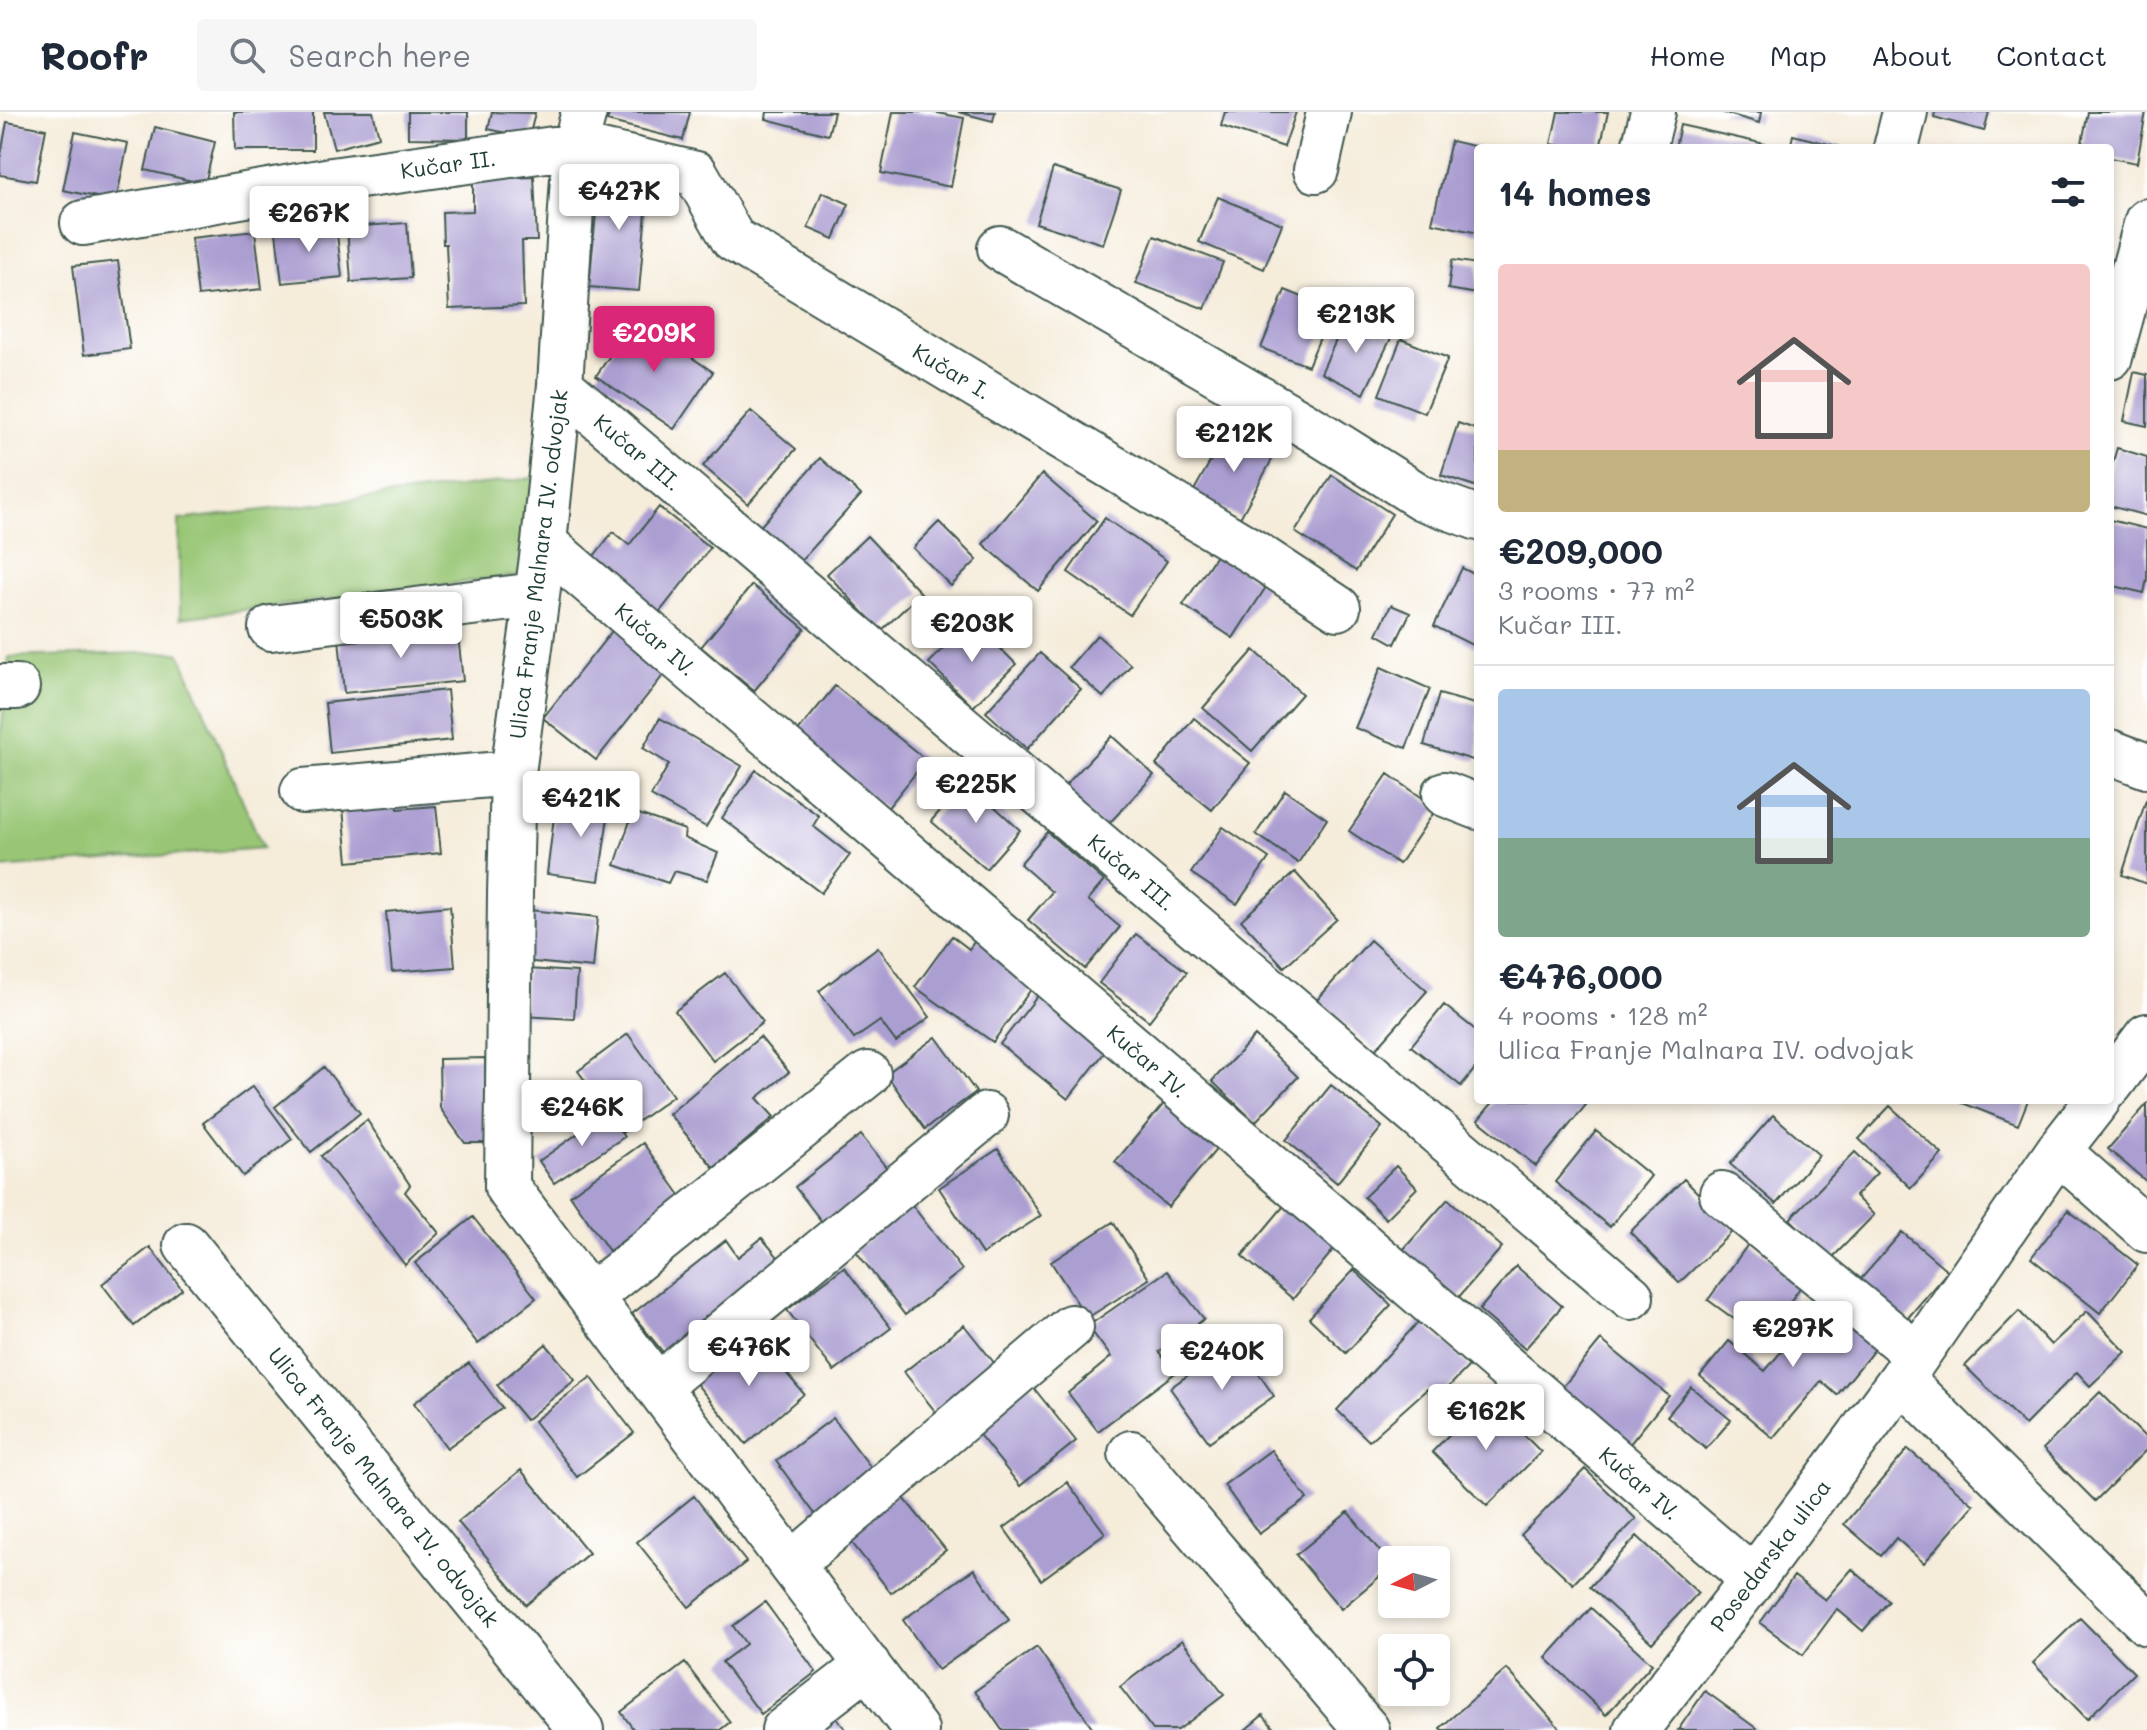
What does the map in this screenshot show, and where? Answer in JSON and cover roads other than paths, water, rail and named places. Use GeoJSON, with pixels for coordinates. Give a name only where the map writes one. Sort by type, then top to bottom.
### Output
{"type":"FeatureCollection","features":[{"type":"Feature","properties":{"kind":"street"},"geometry":{"type":"LineString","coordinates":[[1316,170],[1329,112]]}},
{"type":"Feature","properties":{"kind":"street"},"geometry":{"type":"LineString","coordinates":[[1645,144],[1653,112]]}},
{"type":"Feature","properties":{"kind":"street"},"geometry":{"type":"LineString","coordinates":[[1897,144],[1905,112]]}},
{"type":"Feature","properties":{"kind":"street","name":"Kučar II."},"geometry":{"type":"LineString","coordinates":[[83,223],[332,180],[580,129]]}},
{"type":"Feature","properties":{"kind":"street","name":"Ulica Franje Malnara IV. odvojak"},"geometry":{"type":"LineString","coordinates":[[580,129],[544,543],[513,773],[507,1187],[916,1730]]}},
{"type":"Feature","properties":{"kind":"street","name":"Kučar I."},"geometry":{"type":"LineString","coordinates":[[580,129],[696,174],[733,239],[1253,552],[1338,608]]}},
{"type":"Feature","properties":{"kind":"street"},"geometry":{"type":"LineString","coordinates":[[2114,342],[2147,221]]}},
{"type":"Feature","properties":{"kind":"street"},"geometry":{"type":"LineString","coordinates":[[1000,248],[1314,430],[1422,498],[1474,517]]}},
{"type":"Feature","properties":{"kind":"street","name":"Kučar III."},"geometry":{"type":"LineString","coordinates":[[560,385],[1631,1297]]}},
{"type":"Feature","properties":{"kind":"street","name":"Kučar IV."},"geometry":{"type":"LineString","coordinates":[[544,543],[1753,1579]]}},
{"type":"Feature","properties":{"kind":"street"},"geometry":{"type":"LineString","coordinates":[[271,628],[536,595]]}},
{"type":"Feature","properties":{"kind":"street"},"geometry":{"type":"LineString","coordinates":[[2114,754],[2147,766]]}},
{"type":"Feature","properties":{"kind":"street"},"geometry":{"type":"LineString","coordinates":[[303,791],[513,773]]}},
{"type":"Feature","properties":{"kind":"street"},"geometry":{"type":"LineString","coordinates":[[590,1297],[868,1074]]}},
{"type":"Feature","properties":{"kind":"street","name":"Posedarska ulica"},"geometry":{"type":"LineString","coordinates":[[1636,1730],[1753,1579],[1909,1367],[2058,1151],[2095,1104]]}},
{"type":"Feature","properties":{"kind":"street"},"geometry":{"type":"LineString","coordinates":[[658,1386],[986,1115]]}},
{"type":"Feature","properties":{"kind":"street"},"geometry":{"type":"LineString","coordinates":[[2058,1151],[2147,1230]]}},
{"type":"Feature","properties":{"kind":"street"},"geometry":{"type":"LineString","coordinates":[[1722,1194],[1909,1367],[2147,1623]]}},
{"type":"Feature","properties":{"kind":"street","name":"Ulica Franje Malnara IV. odvojak"},"geometry":{"type":"LineString","coordinates":[[186,1245],[581,1730]]}},
{"type":"Feature","properties":{"kind":"street"},"geometry":{"type":"LineString","coordinates":[[792,1564],[1071,1327]]}},
{"type":"Feature","properties":{"kind":"street"},"geometry":{"type":"LineString","coordinates":[[1131,1453],[1367,1730]]}},
{"type":"Feature","properties":{"kind":"street"},"geometry":{"type":"LineString","coordinates":[[784,1730],[868,1665]]}}]}
